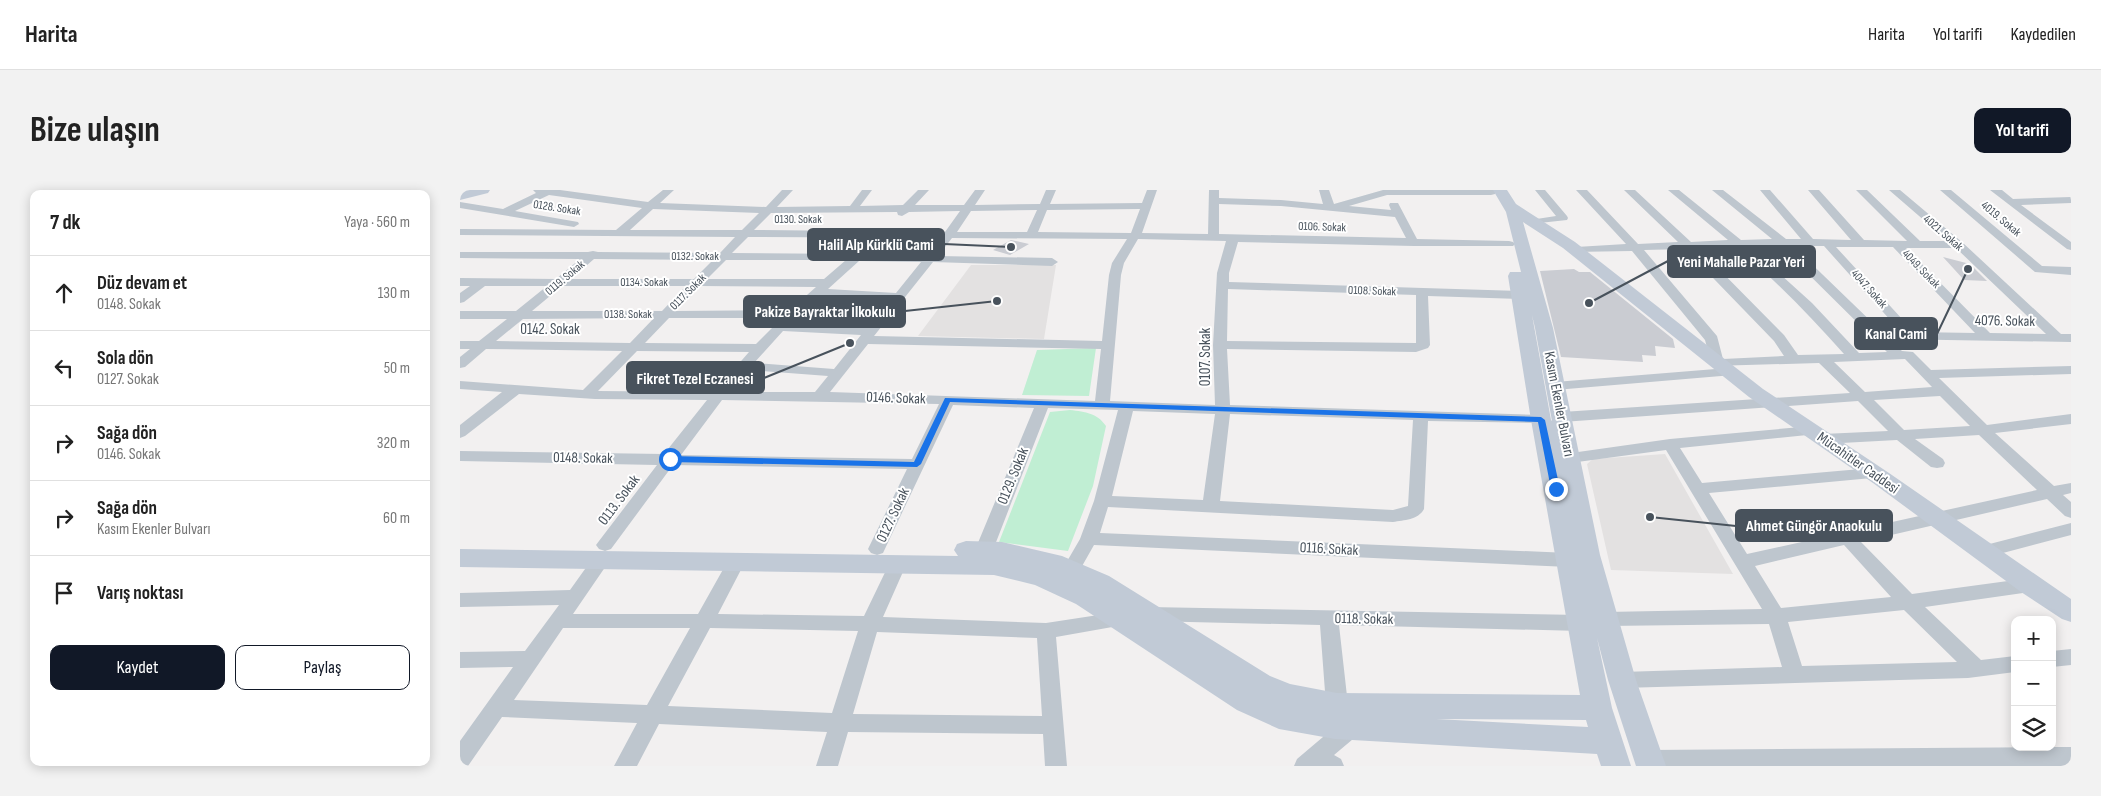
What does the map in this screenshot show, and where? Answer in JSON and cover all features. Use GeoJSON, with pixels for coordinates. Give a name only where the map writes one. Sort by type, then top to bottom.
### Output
{"type":"FeatureCollection","features":[{"type":"Feature","properties":{"kind":"street"},"geometry":{"type":"LineString","coordinates":[[460,196],[482,190]]}},
{"type":"Feature","properties":{"kind":"street"},"geometry":{"type":"LineString","coordinates":[[598,198],[611,190]]}},
{"type":"Feature","properties":{"kind":"street","name":"0119. Sokak"},"geometry":{"type":"LineString","coordinates":[[460,364],[669,190]]}},
{"type":"Feature","properties":{"kind":"street","name":"0117. Sokak"},"geometry":{"type":"LineString","coordinates":[[587,394],[788,190]]}},
{"type":"Feature","properties":{"kind":"street"},"geometry":{"type":"LineString","coordinates":[[852,210],[866,190]]}},
{"type":"Feature","properties":{"kind":"street","name":"0113. Sokak"},"geometry":{"type":"LineString","coordinates":[[460,759],[469,734],[496,708],[575,597],[603,553],[717,396],[760,348],[882,233],[924,190]]}},
{"type":"Feature","properties":{"kind":"street"},"geometry":{"type":"LineString","coordinates":[[819,397],[950,234],[980,190]]}},
{"type":"Feature","properties":{"kind":"street"},"geometry":{"type":"LineString","coordinates":[[1031,235],[1051,190]]}},
{"type":"Feature","properties":{"kind":"street"},"geometry":{"type":"LineString","coordinates":[[1102,404],[1116,269],[1135,236],[1152,190]]}},
{"type":"Feature","properties":{"kind":"street"},"geometry":{"type":"LineString","coordinates":[[1278,190],[1281,203]]}},
{"type":"Feature","properties":{"kind":"street"},"geometry":{"type":"LineString","coordinates":[[1324,190],[1330,208]]}},
{"type":"Feature","properties":{"kind":"street"},"geometry":{"type":"LineString","coordinates":[[1534,222],[1563,218],[1540,190]]}},
{"type":"Feature","properties":{"kind":"street"},"geometry":{"type":"LineString","coordinates":[[1580,190],[1636,248],[1712,339],[1723,368]]}},
{"type":"Feature","properties":{"kind":"street"},"geometry":{"type":"LineString","coordinates":[[1629,190],[1689,246],[1779,338],[1794,360]]}},
{"type":"Feature","properties":{"kind":"street"},"geometry":{"type":"LineString","coordinates":[[1673,190],[1765,265],[1808,306],[1855,357]]}},
{"type":"Feature","properties":{"kind":"street"},"geometry":{"type":"LineString","coordinates":[[1717,190],[1784,243],[1898,355]]}},
{"type":"Feature","properties":{"kind":"street"},"geometry":{"type":"LineString","coordinates":[[1765,190],[1810,243]]}},
{"type":"Feature","properties":{"kind":"street"},"geometry":{"type":"LineString","coordinates":[[1813,190],[1861,244]]}},
{"type":"Feature","properties":{"kind":"street"},"geometry":{"type":"LineString","coordinates":[[1861,190],[1918,245]]}},
{"type":"Feature","properties":{"kind":"street","name":"4021. Sokak"},"geometry":{"type":"LineString","coordinates":[[1894,190],[2064,338]]}},
{"type":"Feature","properties":{"kind":"street","name":"4019. Sokak"},"geometry":{"type":"LineString","coordinates":[[1945,190],[2039,269],[2069,272]]}},
{"type":"Feature","properties":{"kind":"street"},"geometry":{"type":"LineString","coordinates":[[1995,190],[2071,247]]}},
{"type":"Feature","properties":{"kind":"street"},"geometry":{"type":"LineString","coordinates":[[2055,190],[2071,200]]}},
{"type":"Feature","properties":{"kind":"street"},"geometry":{"type":"LineString","coordinates":[[503,213],[543,191],[650,206],[769,210],[1044,209],[1146,206]]}},
{"type":"Feature","properties":{"kind":"street"},"geometry":{"type":"LineString","coordinates":[[1330,208],[1386,191],[1497,195]]}},
{"type":"Feature","properties":{"kind":"street"},"geometry":{"type":"LineString","coordinates":[[1386,191],[1414,243]]}},
{"type":"Feature","properties":{"kind":"street"},"geometry":{"type":"LineString","coordinates":[[1213,238],[1214,195],[1400,214]]}},
{"type":"Feature","properties":{"kind":"street","name":"Mücahitler Caddesi"},"geometry":{"type":"LineString","coordinates":[[1497,195],[1576,250],[1768,402],[1872,472],[2030,585],[2071,612]]}},
{"type":"Feature","properties":{"kind":"street","name":"Kasım Ekenler Bulvarı"},"geometry":{"type":"LineString","coordinates":[[1497,195],[1496,198],[1507,229],[1520,294],[1551,419],[1569,560],[1580,623],[1597,708],[1616,766]]}},
{"type":"Feature","properties":{"kind":"street","name":"Kasım Ekenler Bulvarı"},"geometry":{"type":"LineString","coordinates":[[1497,195],[1544,328],[1555,386],[1551,419],[1570,458],[1588,555],[1622,680],[1650,763]]}},
{"type":"Feature","properties":{"kind":"street"},"geometry":{"type":"LineString","coordinates":[[2012,202],[2071,200]]}},
{"type":"Feature","properties":{"kind":"street","name":"0128. Sokak"},"geometry":{"type":"LineString","coordinates":[[460,205],[620,232]]}},
{"type":"Feature","properties":{"kind":"street","name":"0130. Sokak"},"geometry":{"type":"LineString","coordinates":[[460,232],[747,232],[1135,236]]}},
{"type":"Feature","properties":{"kind":"street","name":"0106. Sokak"},"geometry":{"type":"LineString","coordinates":[[1135,236],[1509,244]]}},
{"type":"Feature","properties":{"kind":"street","name":"0107. Sokak"},"geometry":{"type":"LineString","coordinates":[[1211,506],[1223,408],[1220,345],[1223,273],[1233,238]]}},
{"type":"Feature","properties":{"kind":"street"},"geometry":{"type":"LineString","coordinates":[[1576,250],[1784,243],[1959,245]]}},
{"type":"Feature","properties":{"kind":"street","name":"4047. Sokak"},"geometry":{"type":"LineString","coordinates":[[1827,243],[1910,336]]}},
{"type":"Feature","properties":{"kind":"street","name":"4049. Sokak"},"geometry":{"type":"LineString","coordinates":[[1897,245],[1986,336]]}},
{"type":"Feature","properties":{"kind":"street","name":"0132. Sokak"},"geometry":{"type":"LineString","coordinates":[[460,255],[856,257],[1052,262]]}},
{"type":"Feature","properties":{"kind":"street","name":"0134. Sokak"},"geometry":{"type":"LineString","coordinates":[[460,282],[698,282],[824,287],[899,297]]}},
{"type":"Feature","properties":{"kind":"street"},"geometry":{"type":"LineString","coordinates":[[460,299],[482,282]]}},
{"type":"Feature","properties":{"kind":"street","name":"0108. Sokak"},"geometry":{"type":"LineString","coordinates":[[1223,286],[1422,293],[1520,294]]}},
{"type":"Feature","properties":{"kind":"street"},"geometry":{"type":"LineString","coordinates":[[1220,345],[1416,348],[1423,345],[1422,293]]}},
{"type":"Feature","properties":{"kind":"street","name":"0138. Sokak"},"geometry":{"type":"LineString","coordinates":[[460,315],[795,314]]}},
{"type":"Feature","properties":{"kind":"street"},"geometry":{"type":"LineString","coordinates":[[782,327],[867,336],[1107,345]]}},
{"type":"Feature","properties":{"kind":"street","name":"4076. Sokak"},"geometry":{"type":"LineString","coordinates":[[1878,335],[2064,338]]}},
{"type":"Feature","properties":{"kind":"street","name":"0142. Sokak"},"geometry":{"type":"LineString","coordinates":[[460,345],[760,348]]}},
{"type":"Feature","properties":{"kind":"street"},"geometry":{"type":"LineString","coordinates":[[1555,386],[1794,360],[1908,355],[1983,430],[2071,512]]}},
{"type":"Feature","properties":{"kind":"street"},"geometry":{"type":"LineString","coordinates":[[1822,358],[1901,435],[1938,463]]}},
{"type":"Feature","properties":{"kind":"street"},"geometry":{"type":"LineString","coordinates":[[743,366],[838,372]]}},
{"type":"Feature","properties":{"kind":"street"},"geometry":{"type":"LineString","coordinates":[[1926,374],[2071,370]]}},
{"type":"Feature","properties":{"kind":"street","name":"0146. Sokak"},"geometry":{"type":"LineString","coordinates":[[460,385],[587,394],[948,400],[1551,419],[1943,391]]}},
{"type":"Feature","properties":{"kind":"street"},"geometry":{"type":"LineString","coordinates":[[460,433],[517,388]]}},
{"type":"Feature","properties":{"kind":"street","name":"0127. Sokak"},"geometry":{"type":"LineString","coordinates":[[876,549],[948,400]]}},
{"type":"Feature","properties":{"kind":"street","name":"0129. Sokak"},"geometry":{"type":"LineString","coordinates":[[984,550],[1043,403]]}},
{"type":"Feature","properties":{"kind":"street"},"geometry":{"type":"LineString","coordinates":[[1071,570],[1089,539],[1102,501],[1127,405]]}},
{"type":"Feature","properties":{"kind":"street"},"geometry":{"type":"LineString","coordinates":[[1102,501],[1393,516],[1410,513],[1416,509],[1421,416]]}},
{"type":"Feature","properties":{"kind":"street"},"geometry":{"type":"LineString","coordinates":[[1570,458],[1670,444],[1817,435],[1901,435],[1983,430],[2071,419]]}},
{"type":"Feature","properties":{"kind":"street"},"geometry":{"type":"LineString","coordinates":[[1670,444],[1776,616],[1795,675]]}},
{"type":"Feature","properties":{"kind":"street","name":"0148. Sokak"},"geometry":{"type":"LineString","coordinates":[[460,456],[917,464]]}},
{"type":"Feature","properties":{"kind":"street"},"geometry":{"type":"LineString","coordinates":[[1698,489],[1872,472]]}},
{"type":"Feature","properties":{"kind":"street"},"geometry":{"type":"LineString","coordinates":[[1743,562],[2071,488]]}},
{"type":"Feature","properties":{"kind":"street"},"geometry":{"type":"LineString","coordinates":[[1984,552],[2071,529]]}},
{"type":"Feature","properties":{"kind":"street"},"geometry":{"type":"LineString","coordinates":[[1847,538],[1908,602],[1977,669]]}},
{"type":"Feature","properties":{"kind":"street","name":"0116. Sokak"},"geometry":{"type":"LineString","coordinates":[[1089,539],[1569,560]]}},
{"type":"Feature","properties":{"kind":"street"},"geometry":{"type":"LineString","coordinates":[[462,556],[876,549],[1002,551],[1054,562],[1100,583],[1260,684],[1287,696],[1344,716],[1607,740]]}},
{"type":"Feature","properties":{"kind":"street"},"geometry":{"type":"LineString","coordinates":[[603,553],[736,562],[994,566],[1041,577],[1085,597],[1247,701],[1279,716],[1335,726],[1344,716],[1597,708]]}},
{"type":"Feature","properties":{"kind":"street"},"geometry":{"type":"LineString","coordinates":[[625,766],[736,562]]}},
{"type":"Feature","properties":{"kind":"street"},"geometry":{"type":"LineString","coordinates":[[827,766],[870,624],[897,565]]}},
{"type":"Feature","properties":{"kind":"street"},"geometry":{"type":"LineString","coordinates":[[1606,620],[1776,616],[1908,602],[2030,585]]}},
{"type":"Feature","properties":{"kind":"street"},"geometry":{"type":"LineString","coordinates":[[460,600],[575,597]]}},
{"type":"Feature","properties":{"kind":"street","name":"0118. Sokak"},"geometry":{"type":"LineString","coordinates":[[1148,614],[1580,623]]}},
{"type":"Feature","properties":{"kind":"street"},"geometry":{"type":"LineString","coordinates":[[1318,763],[1344,716],[1329,618]]}},
{"type":"Feature","properties":{"kind":"street"},"geometry":{"type":"LineString","coordinates":[[558,621],[870,624],[1046,631],[1118,619]]}},
{"type":"Feature","properties":{"kind":"street"},"geometry":{"type":"LineString","coordinates":[[1046,631],[1056,766]]}},
{"type":"Feature","properties":{"kind":"street"},"geometry":{"type":"LineString","coordinates":[[2056,659],[2071,657]]}},
{"type":"Feature","properties":{"kind":"street"},"geometry":{"type":"LineString","coordinates":[[460,660],[531,659]]}},
{"type":"Feature","properties":{"kind":"street"},"geometry":{"type":"LineString","coordinates":[[1622,680],[1977,669],[2011,665]]}},
{"type":"Feature","properties":{"kind":"street"},"geometry":{"type":"LineString","coordinates":[[496,708],[840,723],[1054,725]]}},
{"type":"Feature","properties":{"kind":"street"},"geometry":{"type":"LineString","coordinates":[[1650,763],[1911,762],[2071,757]]}},
{"type":"Feature","properties":{"kind":"shaded area"},"geometry":{"type":"Polygon","coordinates":[[[971,265],[1056,265],[1044,339],[918,336],[971,265]]]}},
{"type":"Feature","properties":{"kind":"shaded area"},"geometry":{"type":"Polygon","coordinates":[[[1665,454],[1733,574],[1611,570],[1587,464],[1593,459],[1665,454]]]}},
{"type":"Feature","properties":{"kind":"green space"},"geometry":{"type":"Polygon","coordinates":[[[1096,348],[1089,396],[1022,395],[1037,350],[1096,348]]]}},
{"type":"Feature","properties":{"kind":"green space"},"geometry":{"type":"Polygon","coordinates":[[[1070,410],[1095,416],[1106,426],[1093,486],[1068,551],[999,542],[1050,412],[1070,410]]]}},
{"type":"Feature","properties":{"kind":"building"},"geometry":{"type":"Polygon","coordinates":[[[1011,240],[1029,244],[1010,255],[993,250],[1011,240]]]}},
{"type":"Feature","properties":{"kind":"building"},"geometry":{"type":"Polygon","coordinates":[[[1943,257],[1970,264],[1987,281],[1964,280],[1943,257]]]}},
{"type":"Feature","properties":{"kind":"building"},"geometry":{"type":"Polygon","coordinates":[[[1574,269],[1579,272],[1590,272],[1673,339],[1675,348],[1655,346],[1656,356],[1642,355],[1643,362],[1561,357],[1540,271],[1574,269]]]}},
{"type":"Feature","properties":{"kind":"place","name":"Halil Alp Kürklü Cami"},"geometry":{"type":"Point","coordinates":[1011,247]}},
{"type":"Feature","properties":{"kind":"place","name":"Kanal Cami"},"geometry":{"type":"Point","coordinates":[1968,269]}},
{"type":"Feature","properties":{"kind":"place","name":"Pakize Bayraktar İlkokulu"},"geometry":{"type":"Point","coordinates":[997,301]}},
{"type":"Feature","properties":{"kind":"place","name":"Yeni Mahalle Pazar Yeri"},"geometry":{"type":"Point","coordinates":[1589,303]}},
{"type":"Feature","properties":{"kind":"place","name":"Fikret Tezel Eczanesi"},"geometry":{"type":"Point","coordinates":[850,343]}},
{"type":"Feature","properties":{"kind":"place","name":"Ahmet Güngör Anaokulu"},"geometry":{"type":"Point","coordinates":[1650,517]}},
{"type":"Feature","properties":{"kind":"route"},"geometry":{"type":"LineString","coordinates":[[670,459],[917,464],[948,400],[1223,408],[1541,420],[1556,489]]}}]}
